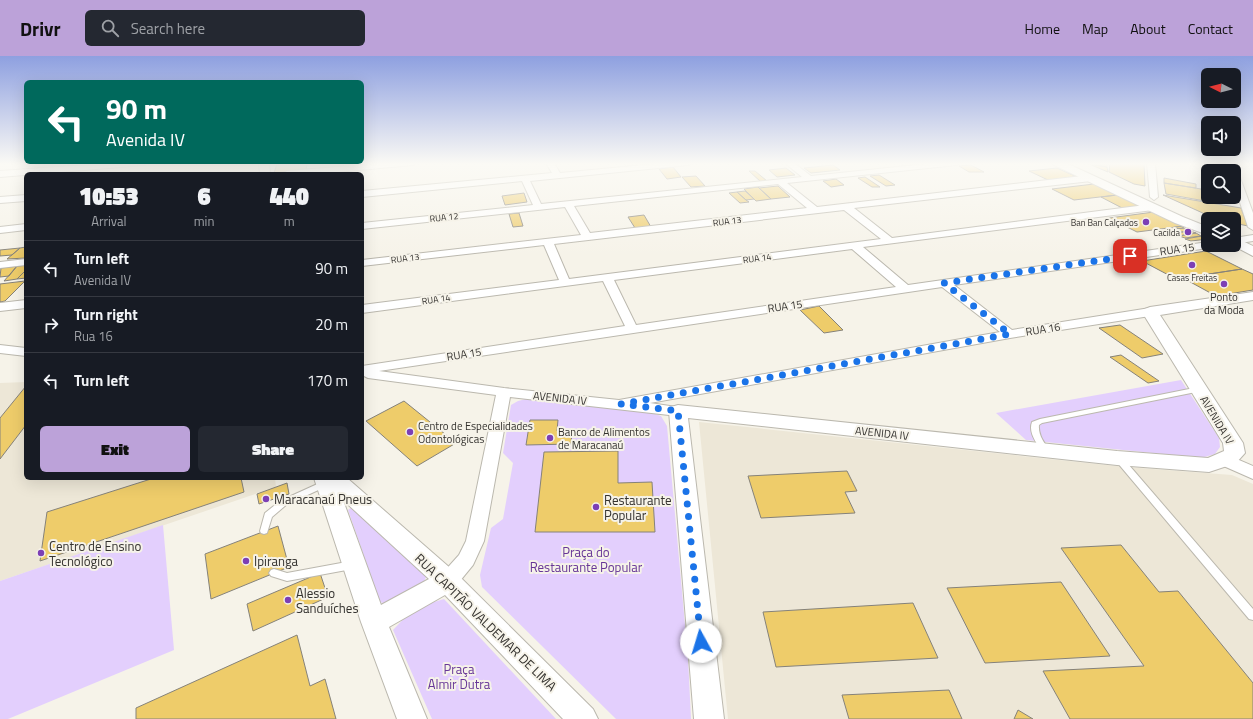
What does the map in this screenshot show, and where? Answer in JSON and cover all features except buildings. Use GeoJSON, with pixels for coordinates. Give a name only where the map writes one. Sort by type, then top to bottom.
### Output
{"type":"FeatureCollection","features":[{"type":"Feature","properties":{"kind":"street"},"geometry":{"type":"LineString","coordinates":[[532,194],[538,207]]}},
{"type":"Feature","properties":{"kind":"street","name":"RUA 12"},"geometry":{"type":"LineString","coordinates":[[364,226],[665,194]]}},
{"type":"Feature","properties":{"kind":"street"},"geometry":{"type":"LineString","coordinates":[[795,194],[815,210]]}},
{"type":"Feature","properties":{"kind":"street","name":"RUA 13"},"geometry":{"type":"LineString","coordinates":[[364,263],[956,194]]}},
{"type":"Feature","properties":{"kind":"street"},"geometry":{"type":"LineString","coordinates":[[1133,194],[1201,219]]}},
{"type":"Feature","properties":{"kind":"street"},"geometry":{"type":"LineString","coordinates":[[1138,194],[1154,202],[1179,220],[1201,228]]}},
{"type":"Feature","properties":{"kind":"street"},"geometry":{"type":"LineString","coordinates":[[1153,194],[1154,202]]}},
{"type":"Feature","properties":{"kind":"street"},"geometry":{"type":"LineString","coordinates":[[1242,194],[1253,227]]}},
{"type":"Feature","properties":{"kind":"street"},"geometry":{"type":"LineString","coordinates":[[0,200],[24,198]]}},
{"type":"Feature","properties":{"kind":"street","name":"RUA 14"},"geometry":{"type":"LineString","coordinates":[[364,309],[855,246],[1154,202]]}},
{"type":"Feature","properties":{"kind":"street"},"geometry":{"type":"LineString","coordinates":[[568,204],[587,237]]}},
{"type":"Feature","properties":{"kind":"street"},"geometry":{"type":"LineString","coordinates":[[846,207],[890,241]]}},
{"type":"Feature","properties":{"kind":"street"},"geometry":{"type":"LineString","coordinates":[[0,230],[24,227]]}},
{"type":"Feature","properties":{"kind":"street"},"geometry":{"type":"LineString","coordinates":[[1241,240],[1253,238]]}},
{"type":"Feature","properties":{"kind":"street"},"geometry":{"type":"LineString","coordinates":[[548,242],[565,282]]}},
{"type":"Feature","properties":{"kind":"street"},"geometry":{"type":"LineString","coordinates":[[1241,245],[1253,252]]}},
{"type":"Feature","properties":{"kind":"street"},"geometry":{"type":"LineString","coordinates":[[855,246],[905,289]]}},
{"type":"Feature","properties":{"kind":"street","name":"RUA 15"},"geometry":{"type":"LineString","coordinates":[[364,371],[632,328],[1201,246]]}},
{"type":"Feature","properties":{"kind":"street"},"geometry":{"type":"LineString","coordinates":[[0,265],[24,262]]}},
{"type":"Feature","properties":{"kind":"street"},"geometry":{"type":"LineString","coordinates":[[607,277],[632,328]]}},
{"type":"Feature","properties":{"kind":"street"},"geometry":{"type":"LineString","coordinates":[[944,283],[1010,334]]}},
{"type":"Feature","properties":{"kind":"street","name":"RUA 16"},"geometry":{"type":"LineString","coordinates":[[621,404],[1010,334],[1253,296]]}},
{"type":"Feature","properties":{"kind":"street"},"geometry":{"type":"LineString","coordinates":[[0,307],[24,304]]}},
{"type":"Feature","properties":{"kind":"street","name":"AVENIDA IV"},"geometry":{"type":"LineString","coordinates":[[364,371],[504,392],[1117,458],[1209,465],[1225,460],[1235,453],[1233,443],[1150,312]]}},
{"type":"Feature","properties":{"kind":"street"},"geometry":{"type":"LineString","coordinates":[[0,349],[24,352]]}},
{"type":"Feature","properties":{"kind":"street"},"geometry":{"type":"LineString","coordinates":[[374,622],[448,582],[466,560],[475,541],[504,392]]}},
{"type":"Feature","properties":{"kind":"street"},"geometry":{"type":"LineString","coordinates":[[678,411],[709,719]]}},
{"type":"Feature","properties":{"kind":"street"},"geometry":{"type":"LineString","coordinates":[[1225,460],[1253,473]]}},
{"type":"Feature","properties":{"kind":"street"},"geometry":{"type":"LineString","coordinates":[[328,480],[354,565],[374,622],[412,719]]}},
{"type":"Feature","properties":{"kind":"street","name":"RUA CAPITÃO VALDEMAR DE LIMA"},"geometry":{"type":"LineString","coordinates":[[328,480],[448,582],[584,719]]}},
{"type":"Feature","properties":{"kind":"lane"},"geometry":{"type":"LineString","coordinates":[[1045,450],[1035,433],[1034,428],[1035,424],[1040,421],[1199,390]]}},
{"type":"Feature","properties":{"kind":"lane"},"geometry":{"type":"LineString","coordinates":[[1117,458],[1253,616]]}},
{"type":"Feature","properties":{"kind":"lane"},"geometry":{"type":"LineString","coordinates":[[264,531],[268,515],[283,503],[328,480]]}},
{"type":"Feature","properties":{"kind":"lane"},"geometry":{"type":"LineString","coordinates":[[274,574],[287,577],[354,565]]}},
{"type":"Feature","properties":{"kind":"shaded area","name":"Centro de Ensino Tecnológico"},"geometry":{"type":"Polygon","coordinates":[[[24,382],[24,480],[275,480],[276,487],[0,581],[0,383],[24,382]]]}},
{"type":"Feature","properties":{"kind":"shaded area"},"geometry":{"type":"Polygon","coordinates":[[[699,422],[1126,467],[1232,475],[1253,484],[1253,719],[728,719],[699,422]]]}},
{"type":"Feature","properties":{"kind":"green space"},"geometry":{"type":"Polygon","coordinates":[[[1181,380],[1219,438],[1220,447],[1215,454],[1201,458],[1026,440],[996,413],[1181,380]]]}},
{"type":"Feature","properties":{"kind":"green space","name":"Praça do Restaurante Popular"},"geometry":{"type":"Polygon","coordinates":[[[526,399],[649,412],[661,416],[667,426],[688,658],[691,719],[616,719],[482,587],[480,575],[491,528],[503,519],[513,463],[503,453],[511,405],[526,399]]]}},
{"type":"Feature","properties":{"kind":"green space"},"geometry":{"type":"Polygon","coordinates":[[[352,507],[426,577],[422,587],[390,605],[380,602],[348,510],[352,507]]]}},
{"type":"Feature","properties":{"kind":"green space"},"geometry":{"type":"Polygon","coordinates":[[[163,525],[174,650],[8,719],[0,719],[0,581],[163,525]]]}},
{"type":"Feature","properties":{"kind":"green space","name":"Praça Almir Dutra"},"geometry":{"type":"Polygon","coordinates":[[[444,599],[556,719],[432,719],[393,630],[414,608],[444,599]]]}},
{"type":"Feature","properties":{"kind":"place","name":"Ban Ban Calçados"},"geometry":{"type":"Point","coordinates":[1146,222]}},
{"type":"Feature","properties":{"kind":"place","name":"Cacilda"},"geometry":{"type":"Point","coordinates":[1188,232]}},
{"type":"Feature","properties":{"kind":"place","name":"Casas Freitas"},"geometry":{"type":"Point","coordinates":[1192,265]}},
{"type":"Feature","properties":{"kind":"place","name":"Ponto da Moda"},"geometry":{"type":"Point","coordinates":[1224,284]}},
{"type":"Feature","properties":{"kind":"place","name":"Centro de Especialidades Odontológicas"},"geometry":{"type":"Point","coordinates":[410,432]}},
{"type":"Feature","properties":{"kind":"place","name":"Banco de Alimentos de Maracanaú"},"geometry":{"type":"Point","coordinates":[550,438]}},
{"type":"Feature","properties":{"kind":"place","name":"Maracanaú Pneus"},"geometry":{"type":"Point","coordinates":[266,499]}},
{"type":"Feature","properties":{"kind":"place","name":"Restaurante Popular"},"geometry":{"type":"Point","coordinates":[596,507]}},
{"type":"Feature","properties":{"kind":"place","name":"Centro de Ensino Tecnológico"},"geometry":{"type":"Point","coordinates":[41,553]}},
{"type":"Feature","properties":{"kind":"place","name":"Ipiranga"},"geometry":{"type":"Point","coordinates":[246,561]}},
{"type":"Feature","properties":{"kind":"place","name":"Alessio Sanduíches"},"geometry":{"type":"Point","coordinates":[288,600]}},
{"type":"Feature","properties":{"kind":"route"},"geometry":{"type":"LineString","coordinates":[[701,642],[678,411],[621,404],[1010,334],[944,283],[1130,256]]}}]}
